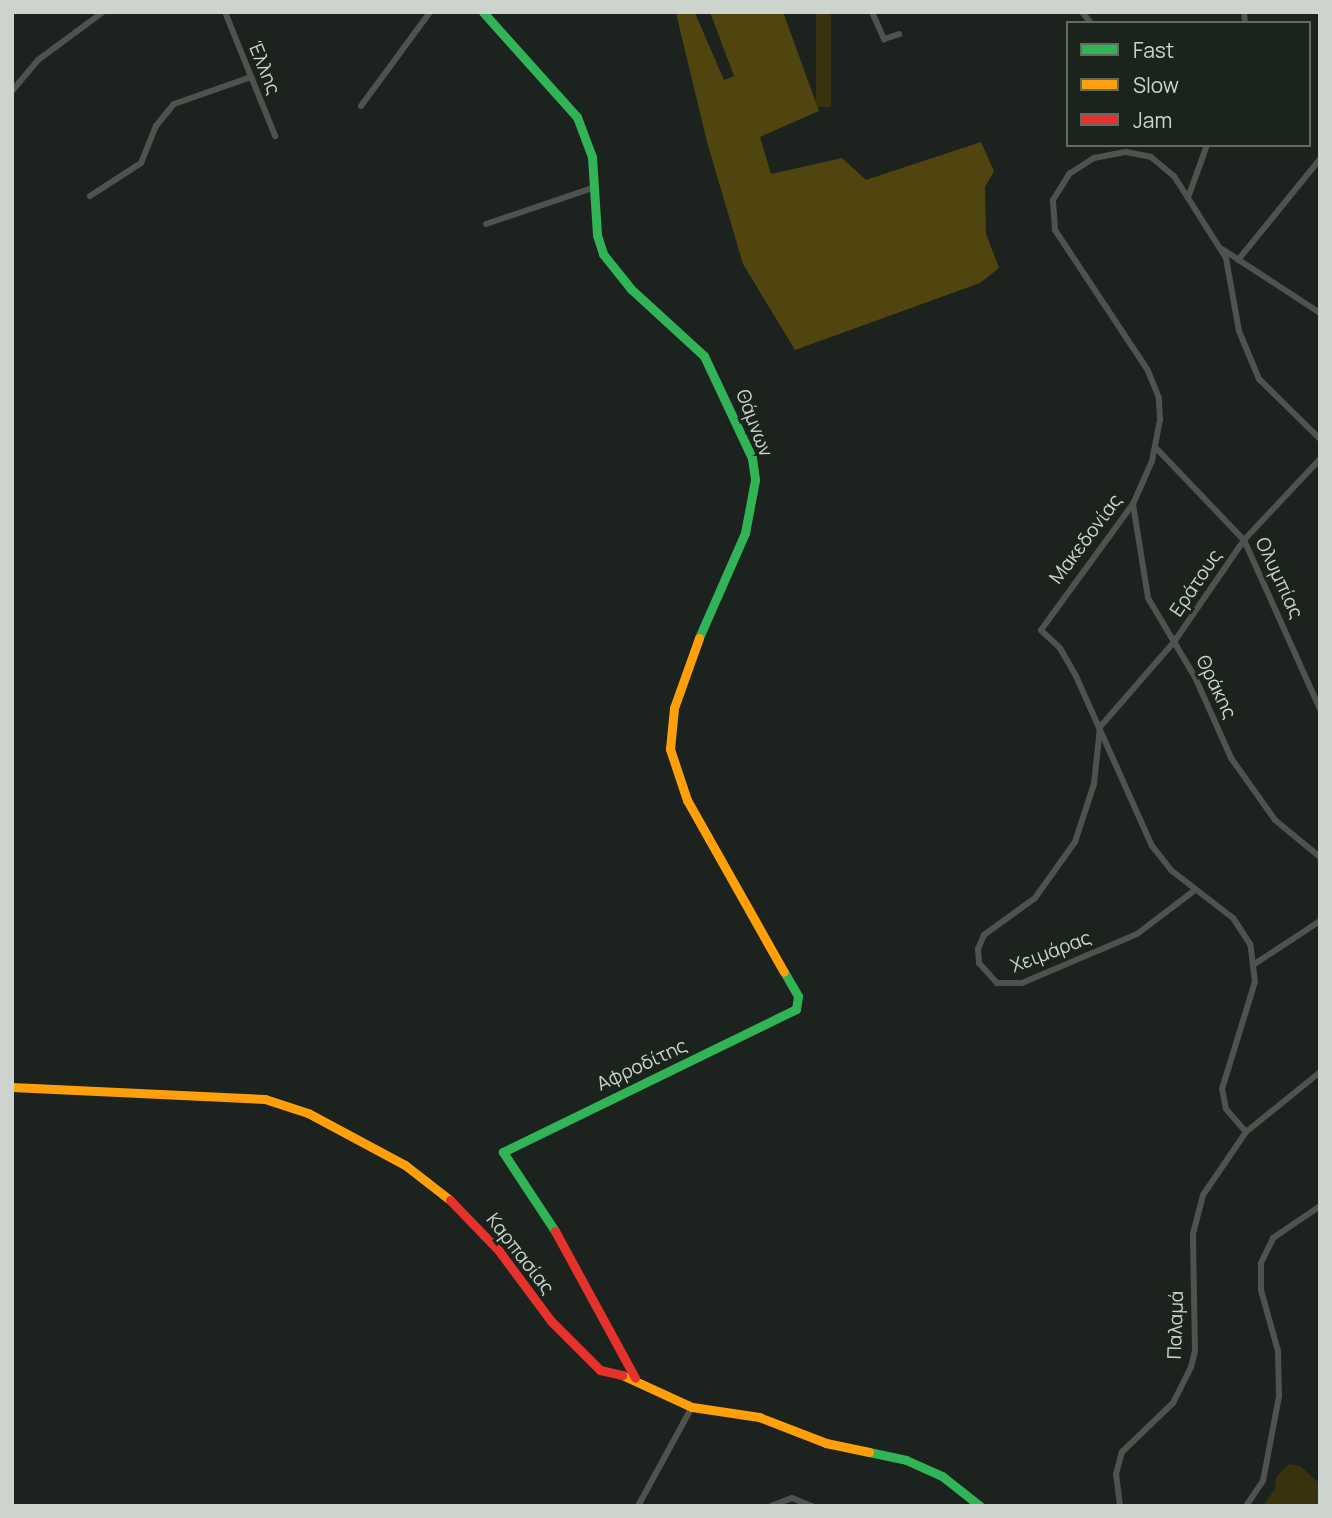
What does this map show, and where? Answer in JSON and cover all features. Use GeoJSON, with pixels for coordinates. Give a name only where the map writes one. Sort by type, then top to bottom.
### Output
{"type":"FeatureCollection","features":[{"type":"Feature","properties":{"kind":"street"},"geometry":{"type":"LineString","coordinates":[[12,91],[38,60],[103,12]]}},
{"type":"Feature","properties":{"kind":"street","name":"Έλλης"},"geometry":{"type":"LineString","coordinates":[[225,12],[275,136]]}},
{"type":"Feature","properties":{"kind":"street"},"geometry":{"type":"LineString","coordinates":[[361,106],[430,12]]}},
{"type":"Feature","properties":{"kind":"street","name":"Θάμνων"},"geometry":{"type":"LineString","coordinates":[[482,12],[577,117],[591,151],[596,229],[603,254],[637,294],[704,356],[721,384],[752,458],[755,480],[750,514],[692,651],[668,726],[670,750],[687,800],[798,996],[796,1009]]}},
{"type":"Feature","properties":{"kind":"street"},"geometry":{"type":"LineString","coordinates":[[872,12],[884,38],[899,34]]}},
{"type":"Feature","properties":{"kind":"street"},"geometry":{"type":"LineString","coordinates":[[90,196],[141,163],[156,126],[174,104],[251,77]]}},
{"type":"Feature","properties":{"kind":"street"},"geometry":{"type":"LineString","coordinates":[[1189,195],[1206,147]]}},
{"type":"Feature","properties":{"kind":"street","name":"Μακεδονίας"},"geometry":{"type":"LineString","coordinates":[[1256,963],[1240,925],[1171,870],[1152,846],[1100,727],[1067,660],[1041,630],[1133,504],[1156,448],[1160,405],[1153,380],[1058,237],[1052,206],[1069,174],[1094,158],[1116,153],[1151,157],[1189,195],[1221,248],[1229,271],[1239,331],[1251,365],[1272,397],[1320,439]]}},
{"type":"Feature","properties":{"kind":"street"},"geometry":{"type":"LineString","coordinates":[[1238,260],[1320,159]]}},
{"type":"Feature","properties":{"kind":"street"},"geometry":{"type":"LineString","coordinates":[[486,224],[595,187]]}},
{"type":"Feature","properties":{"kind":"street"},"geometry":{"type":"LineString","coordinates":[[1221,248],[1320,313]]}},
{"type":"Feature","properties":{"kind":"street","name":"Ολυμπίας"},"geometry":{"type":"LineString","coordinates":[[1156,448],[1244,540],[1320,709]]}},
{"type":"Feature","properties":{"kind":"street","name":"Εράτους"},"geometry":{"type":"LineString","coordinates":[[1100,727],[1174,642],[1244,540],[1320,459]]}},
{"type":"Feature","properties":{"kind":"street","name":"Θράκης"},"geometry":{"type":"LineString","coordinates":[[1133,504],[1144,587],[1251,791],[1275,820],[1320,857]]}},
{"type":"Feature","properties":{"kind":"street","name":"Χειμάρας"},"geometry":{"type":"LineString","coordinates":[[1100,727],[1094,784],[1075,842],[1035,898],[984,935],[978,949],[981,968],[997,983],[1022,983],[1131,938],[1165,916],[1195,890]]}},
{"type":"Feature","properties":{"kind":"street"},"geometry":{"type":"LineString","coordinates":[[1245,1132],[1226,1109],[1222,1089],[1255,982],[1256,963],[1320,921]]}},
{"type":"Feature","properties":{"kind":"street","name":"Αφροδίτης"},"geometry":{"type":"LineString","coordinates":[[635,1378],[570,1253],[503,1152],[796,1009]]}},
{"type":"Feature","properties":{"kind":"street","name":"Παλαμά"},"geometry":{"type":"LineString","coordinates":[[1120,1506],[1116,1474],[1122,1452],[1173,1403],[1191,1367],[1195,1351],[1195,1220],[1211,1179],[1245,1132],[1320,1072]]}},
{"type":"Feature","properties":{"kind":"street","name":"Καρπασίας"},"geometry":{"type":"LineString","coordinates":[[12,1087],[104,1087],[235,1096],[265,1099],[308,1113],[432,1184],[478,1227],[577,1351],[610,1374],[635,1378],[692,1407],[759,1417],[826,1443],[906,1460],[942,1476],[981,1506]]}},
{"type":"Feature","properties":{"kind":"street"},"geometry":{"type":"LineString","coordinates":[[1246,1506],[1266,1471],[1279,1396],[1278,1351],[1261,1290],[1261,1263],[1273,1238],[1320,1206]]}},
{"type":"Feature","properties":{"kind":"street"},"geometry":{"type":"LineString","coordinates":[[638,1506],[692,1407]]}},
{"type":"Feature","properties":{"kind":"street"},"geometry":{"type":"LineString","coordinates":[[771,1506],[792,1498],[811,1506]]}},
{"type":"Feature","properties":{"kind":"shaded area"},"geometry":{"type":"Polygon","coordinates":[[[710,12],[783,12],[819,111],[760,137],[771,174],[842,158],[866,180],[981,142],[994,171],[985,187],[986,234],[999,268],[980,283],[795,350],[743,264],[707,142],[676,13],[695,13],[724,80],[734,76],[710,12]]]}},
{"type":"Feature","properties":{"kind":"shaded area"},"geometry":{"type":"Polygon","coordinates":[[[816,12],[831,12],[831,107],[816,107],[816,12]]]}},
{"type":"Feature","properties":{"kind":"shaded area"},"geometry":{"type":"Polygon","coordinates":[[[1289,1464],[1300,1466],[1320,1484],[1320,1506],[1263,1506],[1275,1489],[1276,1477],[1289,1464]]]}},
{"type":"Feature","properties":{"kind":"traffic: fast"},"geometry":{"type":"LineString","coordinates":[[483,12],[577,117],[592,157],[597,235],[603,254],[631,289],[704,356],[752,458],[755,480],[745,533],[699,638]]}},
{"type":"Feature","properties":{"kind":"traffic: fast"},"geometry":{"type":"LineString","coordinates":[[555,1231],[503,1152],[796,1009],[798,996],[784,972]]}},
{"type":"Feature","properties":{"kind":"traffic: fast"},"geometry":{"type":"LineString","coordinates":[[869,1452],[906,1460],[942,1476],[980,1506]]}},
{"type":"Feature","properties":{"kind":"traffic: slow"},"geometry":{"type":"LineString","coordinates":[[699,638],[674,708],[670,749],[687,800],[784,972]]}},
{"type":"Feature","properties":{"kind":"traffic: slow"},"geometry":{"type":"LineString","coordinates":[[12,1087],[265,1099],[308,1113],[405,1165],[450,1200]]}},
{"type":"Feature","properties":{"kind":"traffic: slow"},"geometry":{"type":"LineString","coordinates":[[622,1375],[692,1407],[759,1417],[826,1443],[869,1452]]}},
{"type":"Feature","properties":{"kind":"traffic: jam"},"geometry":{"type":"LineString","coordinates":[[450,1200],[499,1251],[551,1321],[600,1370],[622,1375]]}},
{"type":"Feature","properties":{"kind":"traffic: jam"},"geometry":{"type":"LineString","coordinates":[[555,1231],[635,1378]]}}]}
